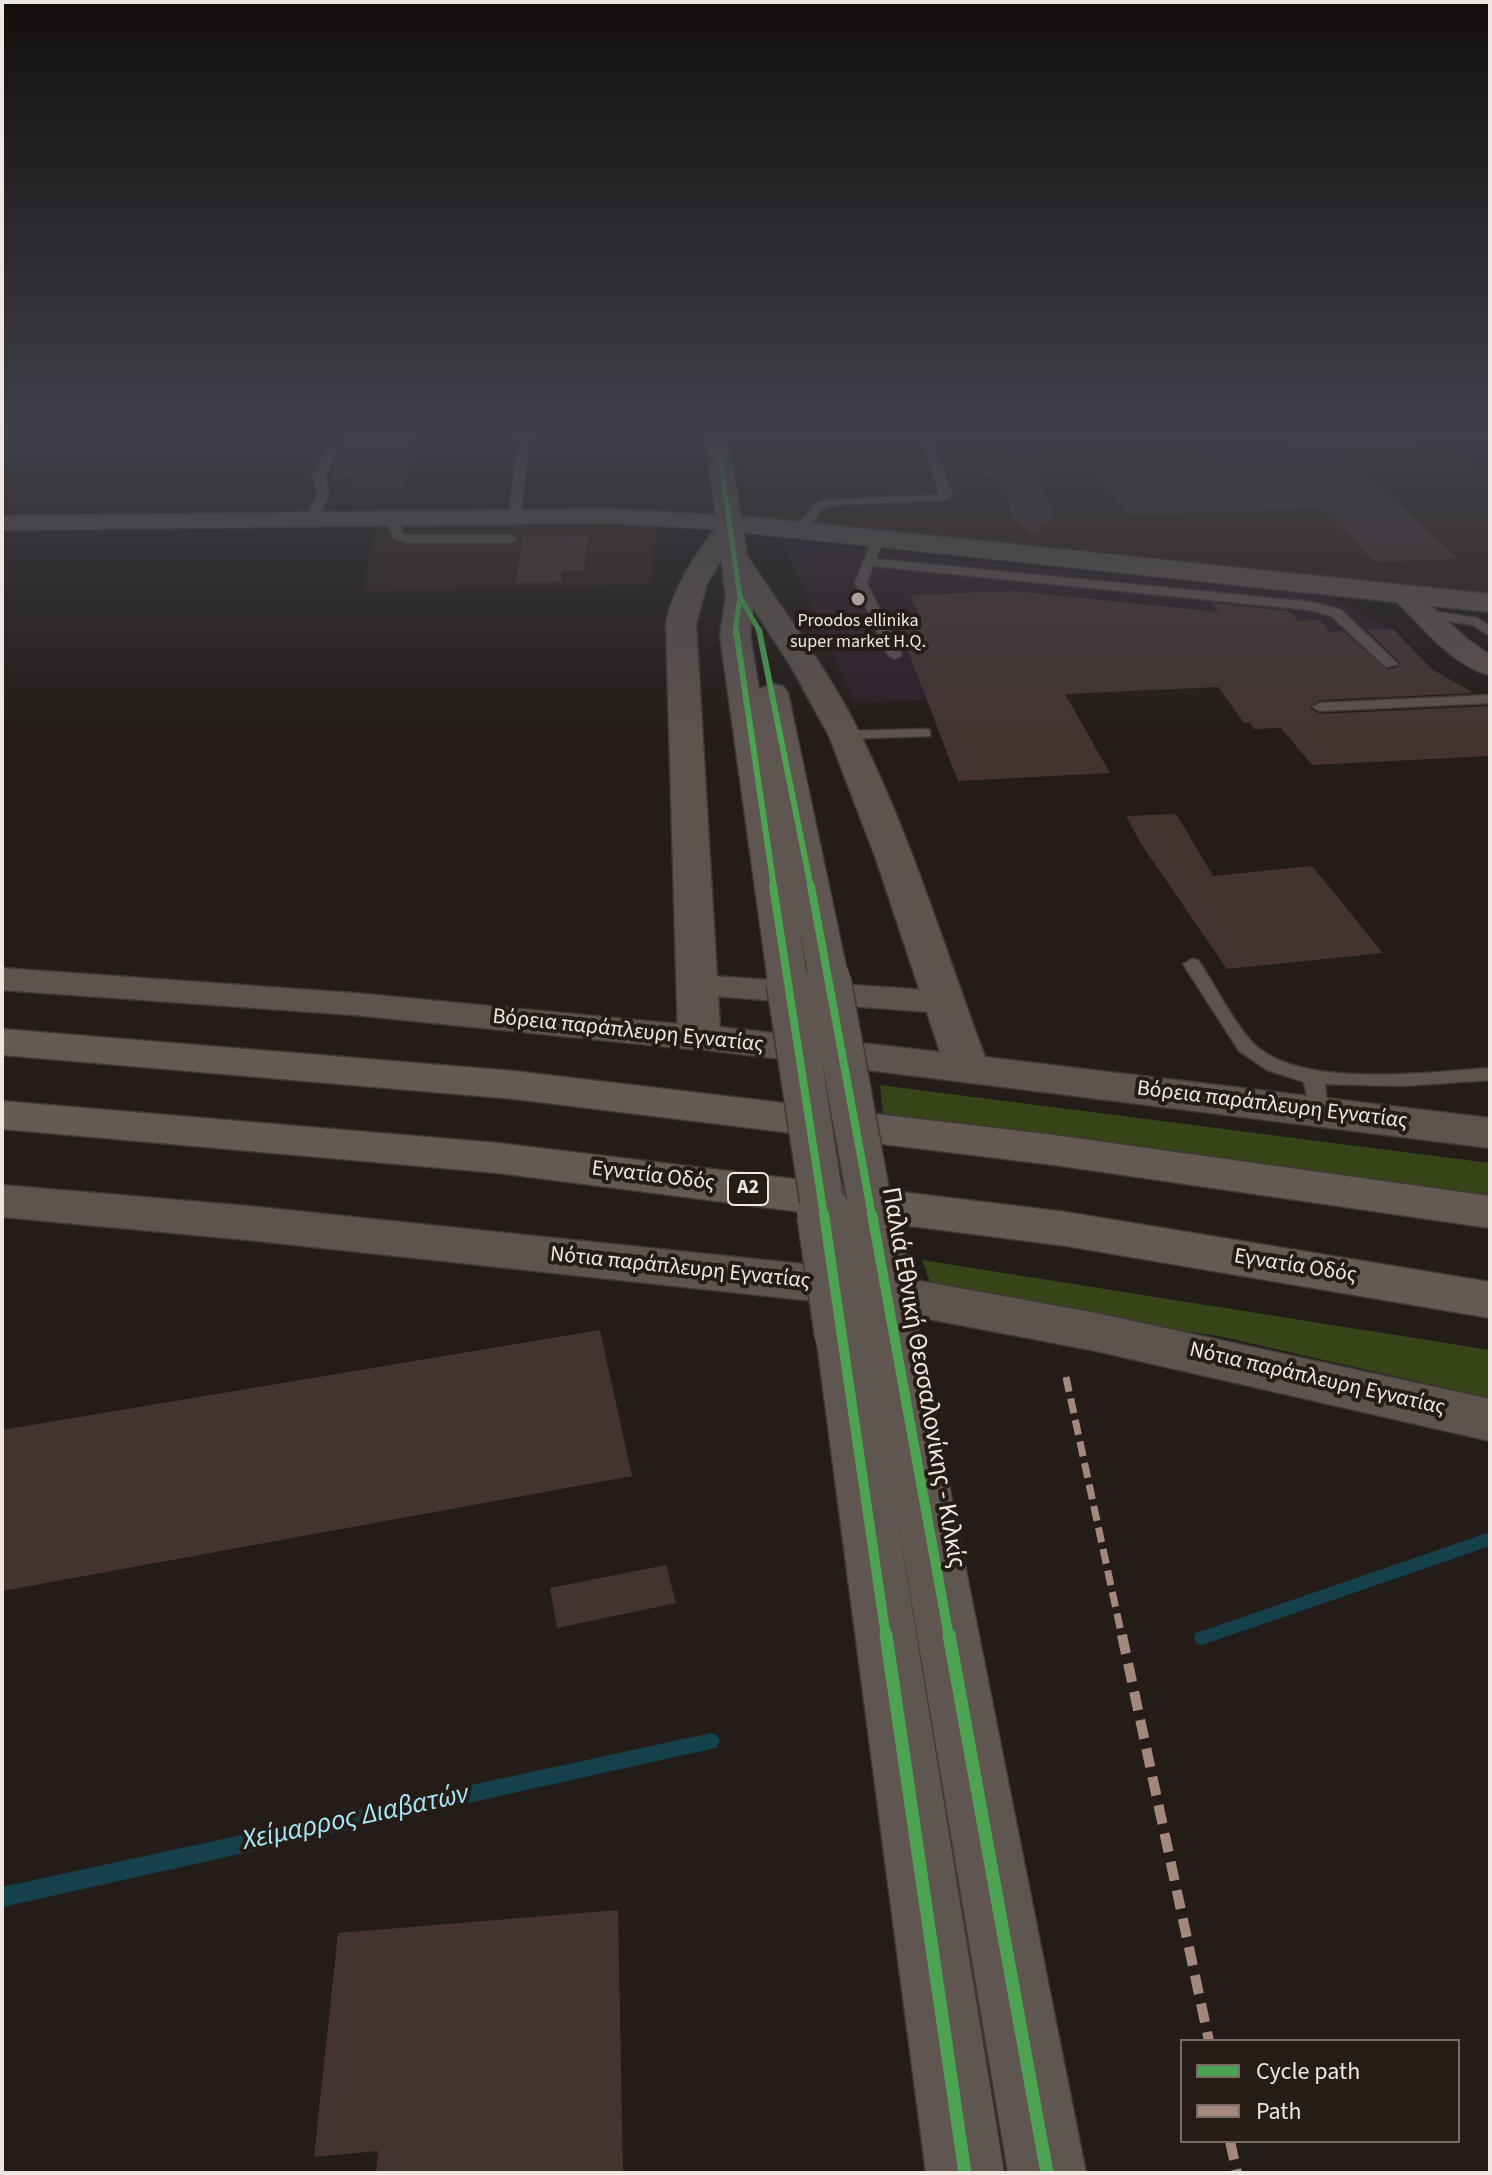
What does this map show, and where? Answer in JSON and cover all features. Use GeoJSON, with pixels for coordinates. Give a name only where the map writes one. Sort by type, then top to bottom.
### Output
{"type":"FeatureCollection","features":[{"type":"Feature","properties":{"kind":"highway"},"geometry":{"type":"LineString","coordinates":[[2,1042],[530,1087],[1054,1150],[1490,1212]]}},
{"type":"Feature","properties":{"kind":"highway","name":"Εγνατία Οδός"},"geometry":{"type":"LineString","coordinates":[[2,1115],[498,1158],[1066,1229],[1490,1300]]}},
{"type":"Feature","properties":{"kind":"main road","name":"Παλιά Εθνική Θεσσαλονίκης - Κιλκίς"},"geometry":{"type":"LineString","coordinates":[[733,532],[738,578],[735,635],[808,981],[868,1334],[1047,2173]]}},
{"type":"Feature","properties":{"kind":"main road","name":"Παλιά Εθνική Θεσσαλονίκης - Κιλκίς"},"geometry":{"type":"LineString","coordinates":[[868,1334],[965,2173]]}},
{"type":"Feature","properties":{"kind":"street"},"geometry":{"type":"LineString","coordinates":[[699,1038],[681,624],[684,601],[693,581],[726,532]]}},
{"type":"Feature","properties":{"kind":"street"},"geometry":{"type":"LineString","coordinates":[[810,532],[874,551],[1139,579],[1403,594],[1490,603]]}},
{"type":"Feature","properties":{"kind":"street"},"geometry":{"type":"LineString","coordinates":[[738,578],[824,697],[844,735],[905,891],[967,1068]]}},
{"type":"Feature","properties":{"kind":"street"},"geometry":{"type":"LineString","coordinates":[[1403,594],[1466,652],[1490,667]]}},
{"type":"Feature","properties":{"kind":"street","name":"Βόρεια παράπλευρη Εγνατίας"},"geometry":{"type":"LineString","coordinates":[[2,979],[354,1004],[967,1068],[1316,1095],[1490,1133]]}},
{"type":"Feature","properties":{"kind":"street"},"geometry":{"type":"LineString","coordinates":[[696,986],[944,1002]]}},
{"type":"Feature","properties":{"kind":"street","name":"Νότια παράπλευρη Εγνατίας"},"geometry":{"type":"LineString","coordinates":[[2,1201],[248,1223],[860,1288],[1096,1332],[1490,1420]]}},
{"type":"Feature","properties":{"kind":"lane"},"geometry":{"type":"LineString","coordinates":[[874,551],[863,571],[861,583],[895,655]]}},
{"type":"Feature","properties":{"kind":"lane"},"geometry":{"type":"LineString","coordinates":[[1139,579],[1328,609],[1391,664]]}},
{"type":"Feature","properties":{"kind":"lane"},"geometry":{"type":"LineString","coordinates":[[1425,614],[1477,622],[1490,632]]}},
{"type":"Feature","properties":{"kind":"lane"},"geometry":{"type":"LineString","coordinates":[[1320,707],[1490,699]]}},
{"type":"Feature","properties":{"kind":"lane"},"geometry":{"type":"LineString","coordinates":[[844,735],[925,733]]}},
{"type":"Feature","properties":{"kind":"lane"},"geometry":{"type":"LineString","coordinates":[[1192,964],[1246,1047],[1316,1095],[1402,1080],[1490,1074]]}},
{"type":"Feature","properties":{"kind":"shaded area"},"geometry":{"type":"Polygon","coordinates":[[[375,532],[655,532],[650,584],[362,592],[375,532]]]}},
{"type":"Feature","properties":{"kind":"shaded area"},"geometry":{"type":"Polygon","coordinates":[[[893,532],[1490,532],[1490,596],[1188,564],[1145,556],[1137,559],[893,532]]]}},
{"type":"Feature","properties":{"kind":"shaded area"},"geometry":{"type":"Polygon","coordinates":[[[782,541],[1331,597],[1393,629],[1433,670],[1445,677],[854,703],[782,541]]]}},
{"type":"Feature","properties":{"kind":"green space"},"geometry":{"type":"Polygon","coordinates":[[[880,1085],[1490,1163],[1490,1201],[883,1114],[880,1085]]]}},
{"type":"Feature","properties":{"kind":"green space"},"geometry":{"type":"Polygon","coordinates":[[[922,1260],[1490,1350],[1490,1398],[1223,1337],[933,1291],[922,1260]]]}},
{"type":"Feature","properties":{"kind":"building"},"geometry":{"type":"Polygon","coordinates":[[[1345,532],[1430,532],[1459,559],[1374,562],[1345,532]]]}},
{"type":"Feature","properties":{"kind":"building"},"geometry":{"type":"Polygon","coordinates":[[[588,536],[584,571],[562,571],[561,582],[515,583],[523,537],[588,536]]]}},
{"type":"Feature","properties":{"kind":"building"},"geometry":{"type":"Polygon","coordinates":[[[1013,591],[1219,612],[1211,603],[1290,611],[1298,621],[1320,620],[1330,632],[1343,631],[1387,670],[1399,667],[1400,662],[1367,630],[1393,629],[1433,670],[1474,693],[1320,700],[1310,708],[1320,714],[1490,706],[1490,756],[1312,765],[1281,728],[1254,729],[1250,723],[1244,723],[1218,687],[1065,694],[1110,773],[958,781],[897,622],[921,621],[910,595],[1013,591]]]}},
{"type":"Feature","properties":{"kind":"building"},"geometry":{"type":"Polygon","coordinates":[[[1176,814],[1213,876],[1312,866],[1383,953],[1227,969],[1141,844],[1126,816],[1176,814]]]}},
{"type":"Feature","properties":{"kind":"building"},"geometry":{"type":"Polygon","coordinates":[[[600,1330],[632,1476],[2,1591],[2,1430],[600,1330]]]}},
{"type":"Feature","properties":{"kind":"building"},"geometry":{"type":"Polygon","coordinates":[[[666,1565],[676,1603],[557,1628],[550,1588],[666,1565]]]}},
{"type":"Feature","properties":{"kind":"building"},"geometry":{"type":"Polygon","coordinates":[[[618,1910],[623,2173],[376,2173],[378,2151],[314,2157],[338,1933],[618,1910]]]}},
{"type":"Feature","properties":{"kind":"waterway"},"geometry":{"type":"LineString","coordinates":[[1202,1638],[1490,1539]]}},
{"type":"Feature","properties":{"kind":"waterway","name":"Χείμαρρος Διαβατών"},"geometry":{"type":"LineString","coordinates":[[2,1897],[711,1741]]}},
{"type":"Feature","properties":{"kind":"marked path"},"geometry":{"type":"LineString","coordinates":[[1066,1377],[1209,2039]]}},
{"type":"Feature","properties":{"kind":"marked path"},"geometry":{"type":"LineString","coordinates":[[1230,2143],[1237,2173]]}},
{"type":"Feature","properties":{"kind":"cycle path"},"geometry":{"type":"LineString","coordinates":[[731,532],[740,597],[735,635],[965,2173]]}},
{"type":"Feature","properties":{"kind":"cycle path"},"geometry":{"type":"LineString","coordinates":[[740,597],[761,634],[829,980],[1047,2173]]}},
{"type":"Feature","properties":{"kind":"place","name":"Proodos ellinika super market H.Q."},"geometry":{"type":"Point","coordinates":[858,599]}}]}
